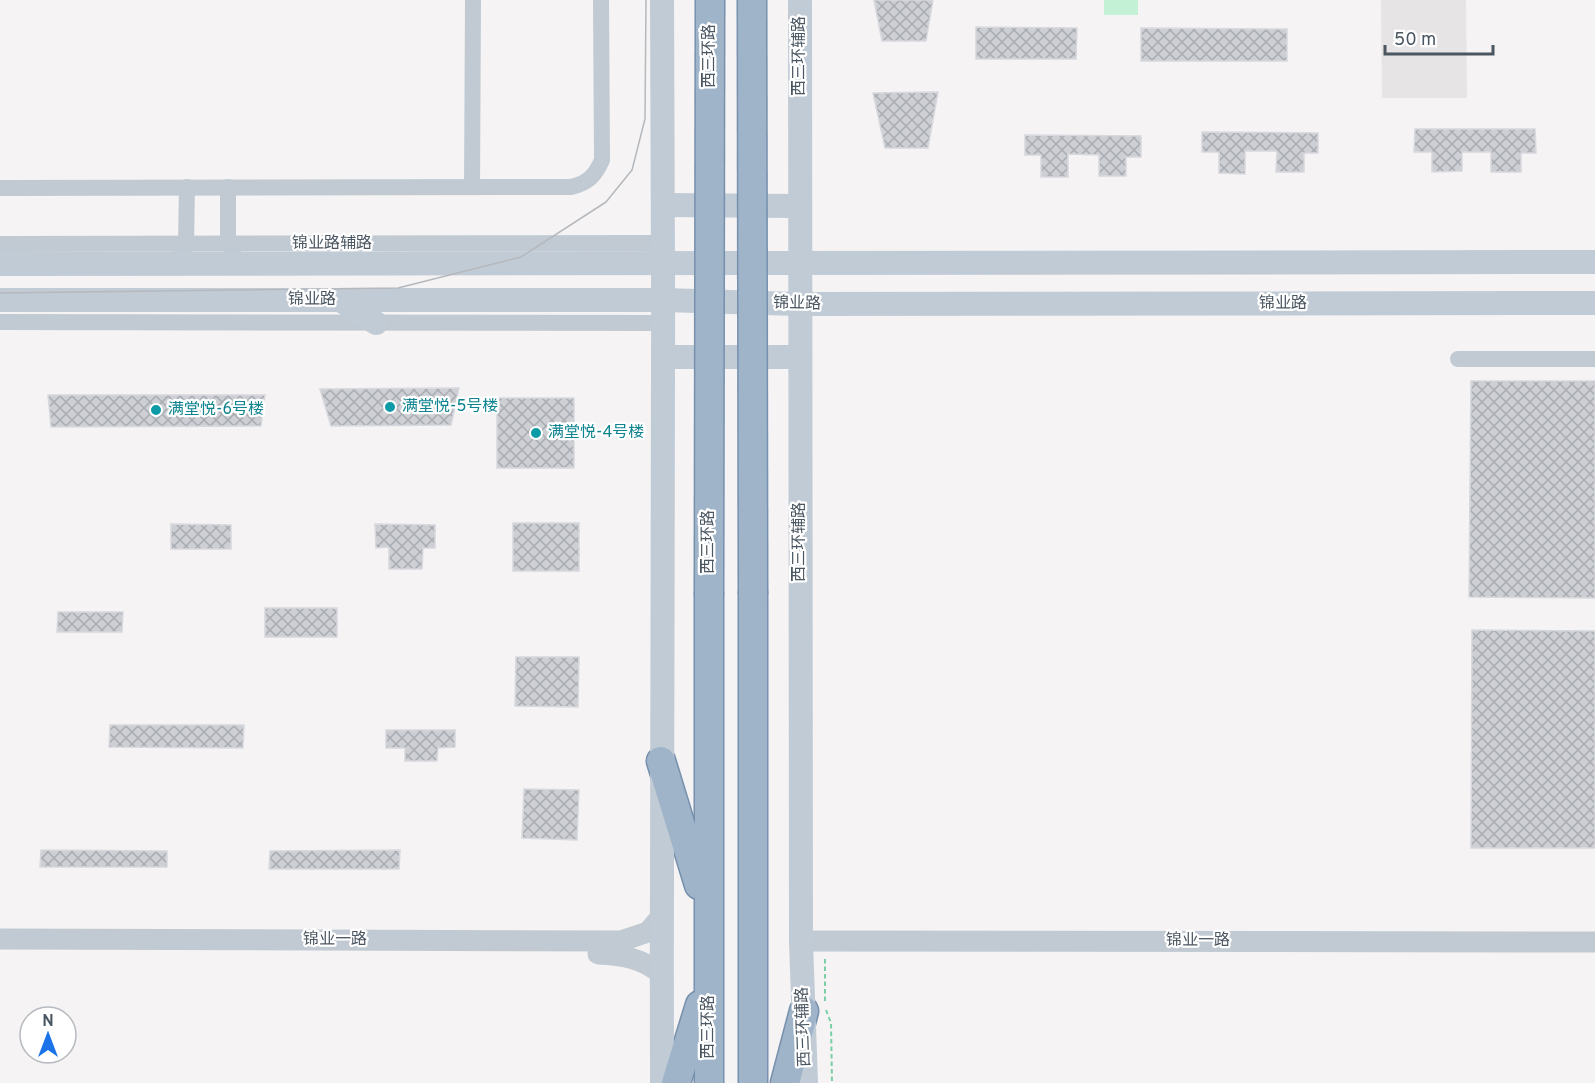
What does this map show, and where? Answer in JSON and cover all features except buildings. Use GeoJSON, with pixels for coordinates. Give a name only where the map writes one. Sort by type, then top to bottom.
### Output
{"type":"FeatureCollection","features":[{"type":"Feature","properties":{"kind":"highway","name":"西三环路"},"geometry":{"type":"LineString","coordinates":[[709,1083],[710,0]]}},
{"type":"Feature","properties":{"kind":"highway"},"geometry":{"type":"LineString","coordinates":[[752,0],[753,1083]]}},
{"type":"Feature","properties":{"kind":"highway"},"geometry":{"type":"LineString","coordinates":[[661,761],[708,914]]}},
{"type":"Feature","properties":{"kind":"highway"},"geometry":{"type":"LineString","coordinates":[[676,1083],[708,977]]}},
{"type":"Feature","properties":{"kind":"highway"},"geometry":{"type":"LineString","coordinates":[[785,1083],[804,1011]]}},
{"type":"Feature","properties":{"kind":"main road"},"geometry":{"type":"LineString","coordinates":[[662,0],[664,205],[662,1083]]}},
{"type":"Feature","properties":{"kind":"main road","name":"西三环辅路"},"geometry":{"type":"LineString","coordinates":[[800,0],[800,357],[809,950],[804,1011],[806,1083]]}},
{"type":"Feature","properties":{"kind":"main road"},"geometry":{"type":"LineString","coordinates":[[664,205],[800,206]]}},
{"type":"Feature","properties":{"kind":"main road"},"geometry":{"type":"LineString","coordinates":[[0,264],[180,254],[243,264],[664,253],[800,262],[1595,262]]}},
{"type":"Feature","properties":{"kind":"main road","name":"锦业路"},"geometry":{"type":"LineString","coordinates":[[0,300],[340,300],[664,312],[800,304],[1595,303]]}},
{"type":"Feature","properties":{"kind":"main road"},"geometry":{"type":"LineString","coordinates":[[340,300],[376,323]]}},
{"type":"Feature","properties":{"kind":"main road"},"geometry":{"type":"LineString","coordinates":[[664,357],[800,357]]}},
{"type":"Feature","properties":{"kind":"street"},"geometry":{"type":"LineString","coordinates":[[472,187],[473,0]]}},
{"type":"Feature","properties":{"kind":"street"},"geometry":{"type":"LineString","coordinates":[[0,188],[571,187],[585,183],[597,171],[602,160],[601,0]]}},
{"type":"Feature","properties":{"kind":"street"},"geometry":{"type":"LineString","coordinates":[[180,254],[186,187]]}},
{"type":"Feature","properties":{"kind":"street"},"geometry":{"type":"LineString","coordinates":[[228,187],[228,244],[243,264]]}},
{"type":"Feature","properties":{"kind":"street","name":"锦业路辅路"},"geometry":{"type":"LineString","coordinates":[[0,244],[180,254],[228,244],[664,253]]}},
{"type":"Feature","properties":{"kind":"street"},"geometry":{"type":"LineString","coordinates":[[0,322],[376,323],[664,312]]}},
{"type":"Feature","properties":{"kind":"street"},"geometry":{"type":"LineString","coordinates":[[1458,359],[1595,359]]}},
{"type":"Feature","properties":{"kind":"street","name":"锦业一路"},"geometry":{"type":"LineString","coordinates":[[0,939],[621,941],[648,932],[661,917]]}},
{"type":"Feature","properties":{"kind":"street","name":"锦业一路"},"geometry":{"type":"LineString","coordinates":[[809,950],[1595,942]]}},
{"type":"Feature","properties":{"kind":"street","name":"锦业一路"},"geometry":{"type":"LineString","coordinates":[[809,950],[1595,954]]}},
{"type":"Feature","properties":{"kind":"street","name":"锦业一路"},"geometry":{"type":"LineString","coordinates":[[0,953],[621,955],[648,963],[661,974]]}},
{"type":"Feature","properties":{"kind":"path"},"geometry":{"type":"LineString","coordinates":[[809,950],[831,1023],[832,1083]]}},
{"type":"Feature","properties":{"kind":"shaded area"},"geometry":{"type":"Polygon","coordinates":[[[1381,0],[1466,0],[1467,98],[1382,98],[1381,0]]]}},
{"type":"Feature","properties":{"kind":"green space"},"geometry":{"type":"Polygon","coordinates":[[[1104,0],[1138,0],[1138,15],[1104,15],[1104,0]]]}},
{"type":"Feature","properties":{"kind":"tram line"},"geometry":{"type":"LineString","coordinates":[[0,293],[398,288],[521,257],[606,202],[632,170],[645,119],[646,0]]}},
{"type":"Feature","properties":{"kind":"place","name":"满堂悦-5号楼"},"geometry":{"type":"Point","coordinates":[390,407]}},
{"type":"Feature","properties":{"kind":"place","name":"满堂悦-6号楼"},"geometry":{"type":"Point","coordinates":[156,410]}},
{"type":"Feature","properties":{"kind":"place","name":"满堂悦-4号楼"},"geometry":{"type":"Point","coordinates":[536,433]}}]}
